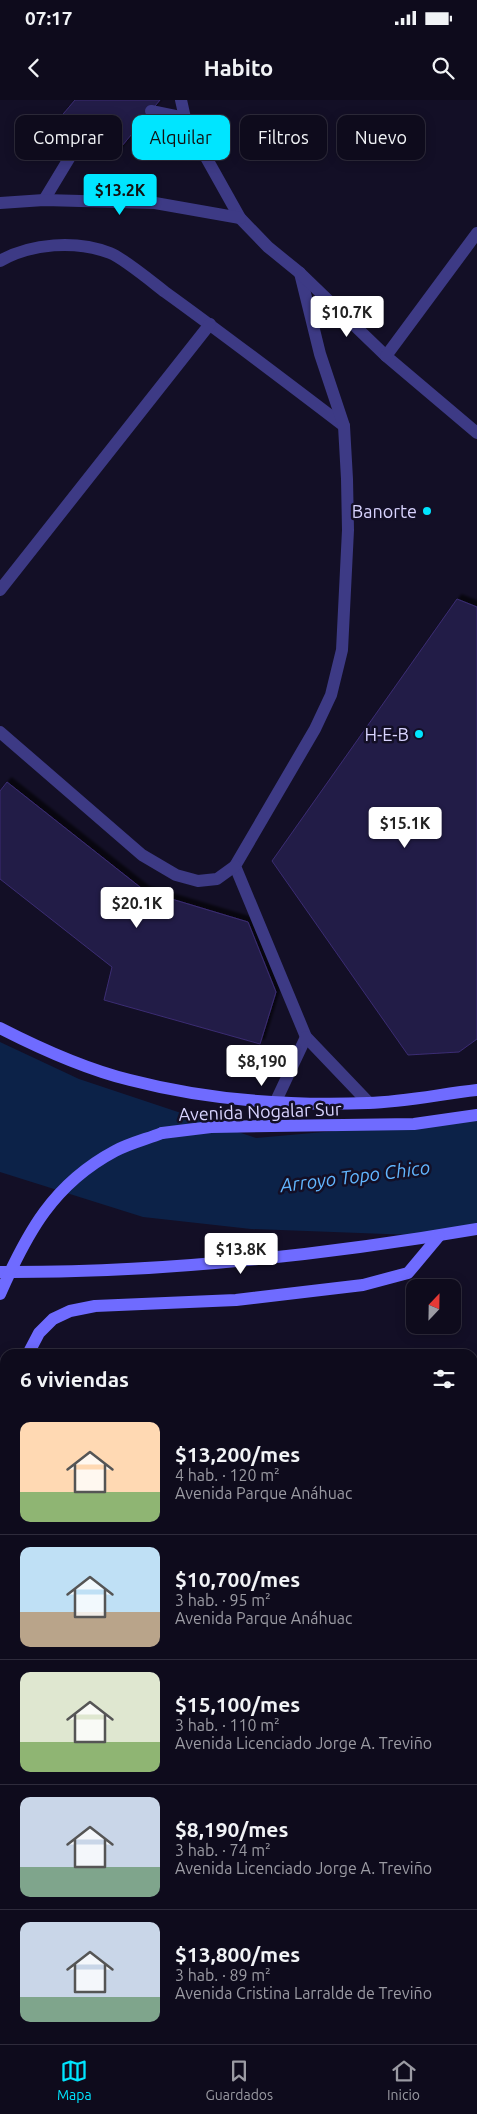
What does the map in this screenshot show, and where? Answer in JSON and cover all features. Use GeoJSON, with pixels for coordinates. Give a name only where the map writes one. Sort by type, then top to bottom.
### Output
{"type":"FeatureCollection","features":[{"type":"Feature","properties":{"kind":"main road"},"geometry":{"type":"LineString","coordinates":[[0,1028],[49,1052],[129,1080],[209,1095],[275,1103],[369,1103],[477,1090]]}},
{"type":"Feature","properties":{"kind":"main road","name":"Avenida Nogalar Sur"},"geometry":{"type":"LineString","coordinates":[[0,1294],[19,1251],[36,1222],[58,1195],[84,1171],[116,1150],[162,1133],[211,1127],[414,1124],[477,1114]]}},
{"type":"Feature","properties":{"kind":"main road"},"geometry":{"type":"LineString","coordinates":[[0,1272],[74,1273],[271,1259],[477,1229]]}},
{"type":"Feature","properties":{"kind":"main road"},"geometry":{"type":"LineString","coordinates":[[31,1349],[39,1333],[53,1319],[70,1310],[95,1306],[236,1300],[363,1285],[408,1273],[439,1236]]}},
{"type":"Feature","properties":{"kind":"street"},"geometry":{"type":"LineString","coordinates":[[181,100],[184,115]]}},
{"type":"Feature","properties":{"kind":"street"},"geometry":{"type":"LineString","coordinates":[[151,111],[170,115]]}},
{"type":"Feature","properties":{"kind":"street"},"geometry":{"type":"LineString","coordinates":[[44,200],[68,160]]}},
{"type":"Feature","properties":{"kind":"street"},"geometry":{"type":"LineString","coordinates":[[207,160],[240,218],[386,356],[477,433]]}},
{"type":"Feature","properties":{"kind":"street"},"geometry":{"type":"LineString","coordinates":[[0,203],[44,200],[155,203],[240,218]]}},
{"type":"Feature","properties":{"kind":"street"},"geometry":{"type":"LineString","coordinates":[[386,356],[477,233]]}},
{"type":"Feature","properties":{"kind":"street"},"geometry":{"type":"LineString","coordinates":[[0,261],[9,256],[33,249],[75,244],[111,253],[210,324],[344,426]]}},
{"type":"Feature","properties":{"kind":"street"},"geometry":{"type":"LineString","coordinates":[[0,732],[142,855],[176,875],[198,881],[217,878],[235,866],[293,769],[331,695],[342,650],[348,530],[344,426],[320,354],[300,273]]}},
{"type":"Feature","properties":{"kind":"street"},"geometry":{"type":"LineString","coordinates":[[0,590],[210,324]]}},
{"type":"Feature","properties":{"kind":"street"},"geometry":{"type":"LineString","coordinates":[[235,866],[306,1037],[369,1103]]}},
{"type":"Feature","properties":{"kind":"street"},"geometry":{"type":"LineString","coordinates":[[275,1103],[306,1037]]}},
{"type":"Feature","properties":{"kind":"water","name":"Arroyo Topo Chico"},"geometry":{"type":"Polygon","coordinates":[[[0,1042],[79,1079],[256,1138],[414,1124],[477,1114],[477,1229],[439,1236],[251,1229],[143,1217],[0,1172],[0,1042]]]}},
{"type":"Feature","properties":{"kind":"building"},"geometry":{"type":"Polygon","coordinates":[[[75,100],[160,100],[148,115],[132,115],[132,134],[122,146],[122,115],[62,115],[75,100]]]}},
{"type":"Feature","properties":{"kind":"building","name":"H-E-B"},"geometry":{"type":"Polygon","coordinates":[[[457,599],[477,607],[477,1039],[459,1052],[408,1055],[272,861],[457,599]]]}},
{"type":"Feature","properties":{"kind":"building"},"geometry":{"type":"Polygon","coordinates":[[[7,782],[145,891],[248,922],[276,992],[260,1044],[104,1000],[112,967],[0,879],[0,791],[7,782]]]}},
{"type":"Feature","properties":{"kind":"place","name":"Banorte"},"geometry":{"type":"Point","coordinates":[427,511]}},
{"type":"Feature","properties":{"kind":"place","name":"H-E-B"},"geometry":{"type":"Point","coordinates":[419,734]}}]}
